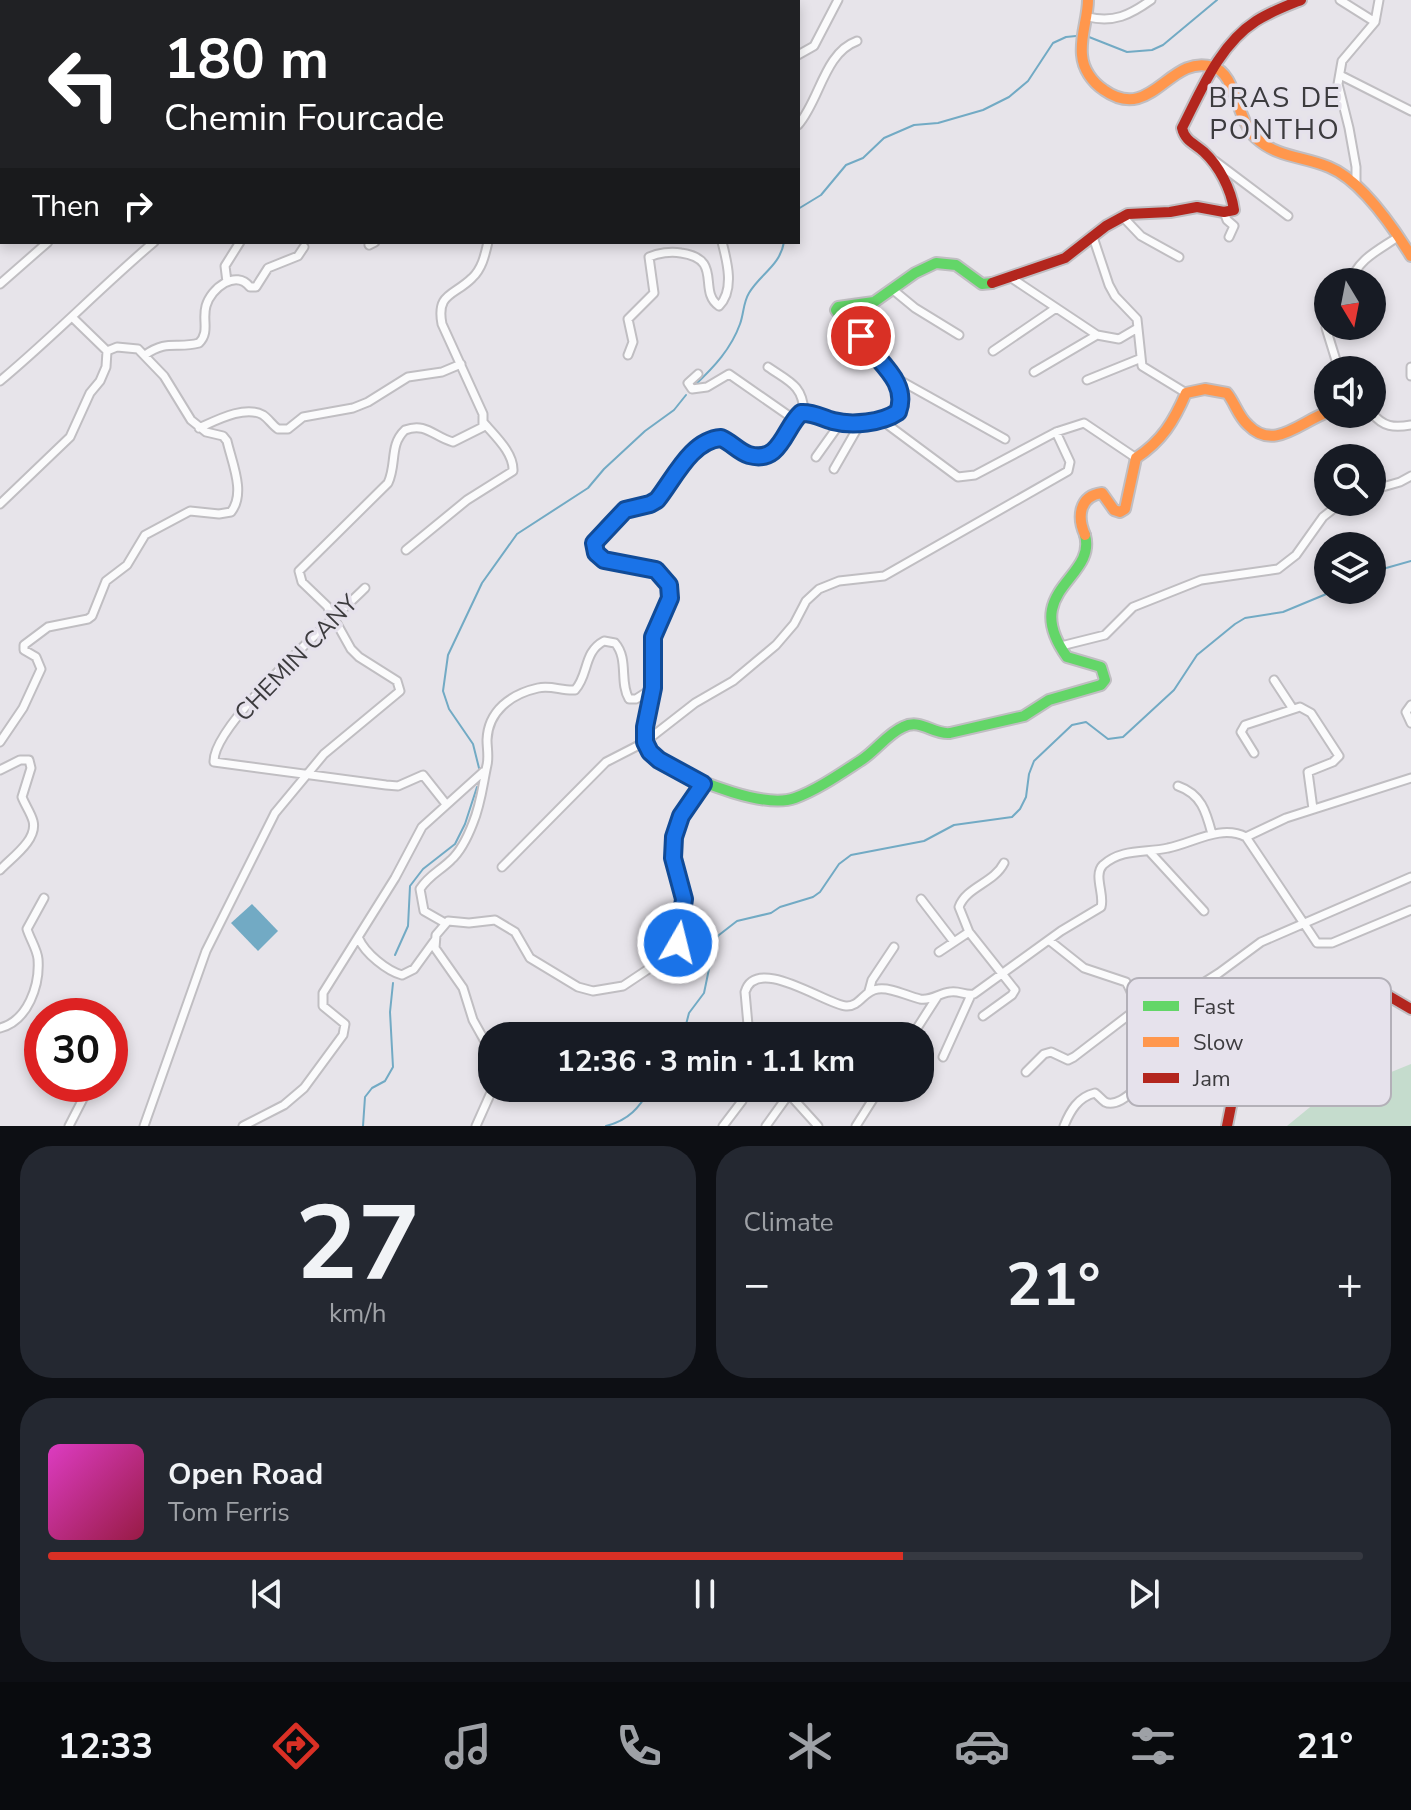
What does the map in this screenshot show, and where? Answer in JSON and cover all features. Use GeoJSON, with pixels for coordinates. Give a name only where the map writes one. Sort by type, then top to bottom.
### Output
{"type":"FeatureCollection","features":[{"type":"Feature","properties":{"kind":"street"},"geometry":{"type":"LineString","coordinates":[[800,54],[814,46],[838,0]]}},
{"type":"Feature","properties":{"kind":"street"},"geometry":{"type":"LineString","coordinates":[[1088,0],[1081,56],[1085,69],[1101,89],[1116,100],[1128,102],[1143,98],[1191,66],[1214,66],[1227,77],[1243,122],[1264,145],[1292,160],[1332,168],[1356,187],[1410,253]]}},
{"type":"Feature","properties":{"kind":"street"},"geometry":{"type":"LineString","coordinates":[[1088,17],[1122,18],[1151,0]]}},
{"type":"Feature","properties":{"kind":"street"},"geometry":{"type":"LineString","coordinates":[[1288,216],[1186,139],[1182,131],[1214,66],[1248,26],[1301,0]]}},
{"type":"Feature","properties":{"kind":"street"},"geometry":{"type":"LineString","coordinates":[[1340,0],[1375,22]]}},
{"type":"Feature","properties":{"kind":"street"},"geometry":{"type":"LineString","coordinates":[[1356,187],[1349,128],[1338,88],[1342,61],[1375,22],[1379,0]]}},
{"type":"Feature","properties":{"kind":"street"},"geometry":{"type":"LineString","coordinates":[[800,122],[813,105],[833,58],[857,41]]}},
{"type":"Feature","properties":{"kind":"street"},"geometry":{"type":"LineString","coordinates":[[1340,75],[1411,111]]}},
{"type":"Feature","properties":{"kind":"street"},"geometry":{"type":"LineString","coordinates":[[1005,439],[894,377],[870,351],[858,331],[839,317],[836,310],[842,305],[870,303],[927,265],[944,262],[963,268],[982,284],[1010,277],[1065,258],[1122,216],[1197,207],[1224,212],[1234,210],[1210,157]]}},
{"type":"Feature","properties":{"kind":"street"},"geometry":{"type":"LineString","coordinates":[[1224,212],[1234,226],[1229,237]]}},
{"type":"Feature","properties":{"kind":"street"},"geometry":{"type":"LineString","coordinates":[[1122,216],[1141,236],[1179,257]]}},
{"type":"Feature","properties":{"kind":"street"},"geometry":{"type":"LineString","coordinates":[[1357,268],[1399,236]]}},
{"type":"Feature","properties":{"kind":"street"},"geometry":{"type":"LineString","coordinates":[[1093,237],[1109,285],[1115,296],[1136,316],[1139,359],[1148,371],[1186,393],[1205,389],[1227,393],[1247,425],[1267,437],[1288,434],[1314,417]]}},
{"type":"Feature","properties":{"kind":"street"},"geometry":{"type":"LineString","coordinates":[[0,284],[46,244]]}},
{"type":"Feature","properties":{"kind":"street"},"geometry":{"type":"LineString","coordinates":[[0,381],[152,244]]}},
{"type":"Feature","properties":{"kind":"street"},"geometry":{"type":"LineString","coordinates":[[227,282],[225,266],[239,244]]}},
{"type":"Feature","properties":{"kind":"street"},"geometry":{"type":"LineString","coordinates":[[406,550],[467,500],[513,471],[513,463],[507,452],[484,423],[442,324],[441,306],[452,292],[472,278],[484,260],[488,244]]}},
{"type":"Feature","properties":{"kind":"street"},"geometry":{"type":"LineString","coordinates":[[628,355],[633,342],[628,319],[654,293],[649,257],[652,254],[678,252],[701,259],[707,267],[712,300],[719,306],[725,297],[729,276],[722,244]]}},
{"type":"Feature","properties":{"kind":"street"},"geometry":{"type":"LineString","coordinates":[[145,355],[155,347],[168,343],[195,345],[206,333],[207,302],[227,282],[240,278],[250,287],[256,287],[268,268],[298,256],[304,247]]}},
{"type":"Feature","properties":{"kind":"street"},"geometry":{"type":"LineString","coordinates":[[1010,277],[1097,335],[1119,339],[1136,329]]}},
{"type":"Feature","properties":{"kind":"street"},"geometry":{"type":"LineString","coordinates":[[892,289],[915,308],[959,335]]}},
{"type":"Feature","properties":{"kind":"street"},"geometry":{"type":"LineString","coordinates":[[993,351],[1056,308]]}},
{"type":"Feature","properties":{"kind":"street"},"geometry":{"type":"LineString","coordinates":[[0,504],[70,437],[106,367],[107,351],[72,317]]}},
{"type":"Feature","properties":{"kind":"street"},"geometry":{"type":"LineString","coordinates":[[1034,372],[1097,335]]}},
{"type":"Feature","properties":{"kind":"street"},"geometry":{"type":"LineString","coordinates":[[0,742],[23,708],[41,669],[36,657],[24,650],[24,645],[48,627],[92,616],[106,581],[127,565],[145,535],[190,511],[219,514],[231,512],[236,504],[239,492],[227,441],[223,436],[212,435],[191,420],[164,376],[138,349],[128,347],[107,351]]}},
{"type":"Feature","properties":{"kind":"street"},"geometry":{"type":"LineString","coordinates":[[1087,380],[1139,359]]}},
{"type":"Feature","properties":{"kind":"street"},"geometry":{"type":"LineString","coordinates":[[199,428],[248,412],[262,415],[278,429],[288,429],[303,417],[353,408],[368,402],[408,377],[442,372],[461,364]]}},
{"type":"Feature","properties":{"kind":"street"},"geometry":{"type":"LineString","coordinates":[[768,367],[798,388],[803,400],[799,416],[779,448],[766,455],[746,454],[721,438],[702,444],[657,500],[625,510],[594,543],[596,553],[604,560],[656,570],[669,585],[670,598],[653,637],[653,688],[645,727],[645,742],[650,752],[703,784],[720,786],[754,799],[793,799],[862,760],[904,726],[922,724],[941,734],[950,733],[1024,716],[1049,700],[1104,683],[1101,667],[1071,659],[1061,646],[1053,631],[1052,603],[1085,549],[1086,540],[1080,524],[1082,509],[1090,496],[1100,493],[1114,510],[1120,512],[1125,509],[1136,458],[1148,450],[1174,422],[1186,393]]}},
{"type":"Feature","properties":{"kind":"street"},"geometry":{"type":"LineString","coordinates":[[698,374],[688,383],[692,389],[707,387],[729,374],[799,416],[841,422],[861,422],[893,415],[900,407],[894,377]]}},
{"type":"Feature","properties":{"kind":"street"},"geometry":{"type":"LineString","coordinates":[[880,419],[962,478],[975,475],[1056,432],[1088,424],[1136,458]]}},
{"type":"Feature","properties":{"kind":"street"},"geometry":{"type":"LineString","coordinates":[[816,457],[841,422]]}},
{"type":"Feature","properties":{"kind":"street"},"geometry":{"type":"LineString","coordinates":[[834,469],[861,422]]}},
{"type":"Feature","properties":{"kind":"street"},"geometry":{"type":"LineString","coordinates":[[144,1126],[206,951],[275,813],[324,754],[400,691],[397,681],[359,657],[327,606],[300,579],[299,571],[388,483],[392,473],[393,448],[405,430],[420,426],[429,428],[447,441],[456,442],[479,431],[484,423]]}},
{"type":"Feature","properties":{"kind":"street"},"geometry":{"type":"LineString","coordinates":[[1386,425],[1411,425]]}},
{"type":"Feature","properties":{"kind":"street"},"geometry":{"type":"LineString","coordinates":[[502,867],[595,772],[619,754],[645,742],[695,703],[733,681],[776,645],[794,624],[806,601],[819,589],[839,581],[884,576],[1068,471],[1070,462],[1056,432]]}},
{"type":"Feature","properties":{"kind":"street"},"geometry":{"type":"LineString","coordinates":[[1386,486],[1411,476]]}},
{"type":"Feature","properties":{"kind":"street"},"geometry":{"type":"LineString","coordinates":[[1061,646],[1105,635],[1133,607],[1201,580],[1278,569],[1296,555],[1324,516]]}},
{"type":"Feature","properties":{"kind":"street","name":"CHEMIN CANY"},"geometry":{"type":"LineString","coordinates":[[365,588],[243,708],[224,735],[213,758],[217,764],[398,786],[423,775],[446,804]]}},
{"type":"Feature","properties":{"kind":"street"},"geometry":{"type":"LineString","coordinates":[[243,1126],[295,1097],[312,1079],[343,1035],[343,1021],[326,1009],[322,998],[395,878],[422,827],[483,772],[487,765],[489,724],[496,711],[517,696],[536,689],[575,690],[581,682],[590,653],[598,644],[609,641],[619,648],[622,656],[629,699],[636,699],[653,688]]}},
{"type":"Feature","properties":{"kind":"street"},"geometry":{"type":"LineString","coordinates":[[1274,680],[1293,709]]}},
{"type":"Feature","properties":{"kind":"street"},"geometry":{"type":"LineString","coordinates":[[1411,705],[1406,712],[1411,723]]}},
{"type":"Feature","properties":{"kind":"street"},"geometry":{"type":"LineString","coordinates":[[1254,753],[1241,728],[1300,707],[1311,713],[1339,756],[1333,762],[1308,772],[1313,809]]}},
{"type":"Feature","properties":{"kind":"street"},"geometry":{"type":"LineString","coordinates":[[0,770],[20,760],[29,760],[31,768],[22,797],[34,831],[0,870]]}},
{"type":"Feature","properties":{"kind":"street"},"geometry":{"type":"LineString","coordinates":[[483,772],[483,789],[474,822],[459,851],[420,889],[424,911],[445,923],[495,920],[515,932],[530,958],[578,987],[593,991],[623,986],[671,954],[678,943],[684,899],[673,858],[674,837],[681,816],[703,784]]}},
{"type":"Feature","properties":{"kind":"street"},"geometry":{"type":"LineString","coordinates":[[1246,837],[1265,826],[1411,778]]}},
{"type":"Feature","properties":{"kind":"street"},"geometry":{"type":"LineString","coordinates":[[1178,786],[1189,790],[1202,803],[1212,834]]}},
{"type":"Feature","properties":{"kind":"street"},"geometry":{"type":"LineString","coordinates":[[943,1057],[971,995],[1061,931],[1101,907],[1103,900],[1099,875],[1104,865],[1127,852],[1168,848],[1212,834],[1234,833],[1246,837],[1313,940],[1322,945],[1411,910]]}},
{"type":"Feature","properties":{"kind":"street"},"geometry":{"type":"LineString","coordinates":[[1149,851],[1204,911]]}},
{"type":"Feature","properties":{"kind":"street"},"geometry":{"type":"LineString","coordinates":[[983,1016],[1014,993],[1015,988],[969,932],[960,913],[960,902],[999,874],[1004,863]]}},
{"type":"Feature","properties":{"kind":"street"},"geometry":{"type":"LineString","coordinates":[[1211,978],[1255,946],[1411,877]]}},
{"type":"Feature","properties":{"kind":"street"},"geometry":{"type":"LineString","coordinates":[[0,1028],[15,1020],[33,994],[38,959],[27,929],[44,898]]}},
{"type":"Feature","properties":{"kind":"street"},"geometry":{"type":"LineString","coordinates":[[921,899],[954,942]]}},
{"type":"Feature","properties":{"kind":"street"},"geometry":{"type":"LineString","coordinates":[[359,939],[394,973],[402,975],[414,969],[445,923]]}},
{"type":"Feature","properties":{"kind":"street"},"geometry":{"type":"LineString","coordinates":[[939,952],[969,932]]}},
{"type":"Feature","properties":{"kind":"street"},"geometry":{"type":"LineString","coordinates":[[435,940],[438,955],[463,988],[478,1029]]}},
{"type":"Feature","properties":{"kind":"street"},"geometry":{"type":"LineString","coordinates":[[1050,941],[1084,968],[1127,984]]}},
{"type":"Feature","properties":{"kind":"street"},"geometry":{"type":"LineString","coordinates":[[748,1022],[745,992],[753,980],[774,979],[803,987],[845,1006],[856,1004],[869,991],[872,980],[894,947]]}},
{"type":"Feature","properties":{"kind":"street"},"geometry":{"type":"LineString","coordinates":[[869,991],[884,989],[925,1000],[951,992],[971,995]]}},
{"type":"Feature","properties":{"kind":"street"},"geometry":{"type":"LineString","coordinates":[[921,1022],[937,997]]}},
{"type":"Feature","properties":{"kind":"street"},"geometry":{"type":"LineString","coordinates":[[1391,997],[1411,1009]]}},
{"type":"Feature","properties":{"kind":"street"},"geometry":{"type":"LineString","coordinates":[[1026,1072],[1044,1054],[1051,1052],[1068,1060],[1074,1057],[1127,1016]]}},
{"type":"Feature","properties":{"kind":"street"},"geometry":{"type":"LineString","coordinates":[[1064,1126],[1074,1107],[1085,1096],[1095,1093],[1112,1103],[1127,1096]]}},
{"type":"Feature","properties":{"kind":"street"},"geometry":{"type":"LineString","coordinates":[[766,1126],[789,1094],[818,1126]]}},
{"type":"Feature","properties":{"kind":"street"},"geometry":{"type":"LineString","coordinates":[[69,1126],[81,1102]]}},
{"type":"Feature","properties":{"kind":"street"},"geometry":{"type":"LineString","coordinates":[[476,1126],[487,1102]]}},
{"type":"Feature","properties":{"kind":"street"},"geometry":{"type":"LineString","coordinates":[[725,1125],[741,1102]]}},
{"type":"Feature","properties":{"kind":"street"},"geometry":{"type":"LineString","coordinates":[[856,1126],[871,1102]]}},
{"type":"Feature","properties":{"kind":"street"},"geometry":{"type":"LineString","coordinates":[[1227,1126],[1231,1106]]}},
{"type":"Feature","properties":{"kind":"green space"},"geometry":{"type":"Polygon","coordinates":[[[1411,1064],[1411,1126],[1287,1126],[1311,1106],[1391,1106],[1391,1072],[1411,1064]]]}},
{"type":"Feature","properties":{"kind":"water"},"geometry":{"type":"Polygon","coordinates":[[[252,904],[278,931],[258,951],[231,923],[252,904]]]}},
{"type":"Feature","properties":{"kind":"waterway"},"geometry":{"type":"LineString","coordinates":[[1089,37],[1127,52],[1152,50],[1163,45],[1217,0]]}},
{"type":"Feature","properties":{"kind":"waterway"},"geometry":{"type":"LineString","coordinates":[[800,208],[821,195],[846,165],[863,158],[884,138],[914,125],[938,123],[983,110],[1009,97],[1028,81],[1053,43],[1076,36]]}},
{"type":"Feature","properties":{"kind":"waterway"},"geometry":{"type":"LineString","coordinates":[[695,385],[727,350],[740,324],[749,293],[774,264],[784,244]]}},
{"type":"Feature","properties":{"kind":"waterway"},"geometry":{"type":"LineString","coordinates":[[479,768],[473,744],[449,709],[443,691],[448,655],[482,583],[517,534],[588,488],[604,469],[645,431],[674,410],[686,395]]}},
{"type":"Feature","properties":{"kind":"waterway","name":"BRAS DE PONTHO"},"geometry":{"type":"LineString","coordinates":[[1386,568],[1411,561]]}},
{"type":"Feature","properties":{"kind":"waterway","name":"BRAS DE PONTHO"},"geometry":{"type":"LineString","coordinates":[[687,1022],[689,1013],[704,993],[715,940],[737,921],[771,913],[780,907],[813,897],[820,892],[839,864],[851,855],[924,841],[954,825],[1012,817],[1026,797],[1034,761],[1072,725],[1086,722],[1108,739],[1123,737],[1174,690],[1197,655],[1235,624],[1245,618],[1283,612],[1314,599]]}},
{"type":"Feature","properties":{"kind":"waterway"},"geometry":{"type":"LineString","coordinates":[[395,955],[408,926],[410,886],[423,869],[455,844],[477,787]]}},
{"type":"Feature","properties":{"kind":"waterway"},"geometry":{"type":"LineString","coordinates":[[363,1126],[365,1097],[372,1088],[385,1081],[393,1067],[390,1012],[393,983]]}},
{"type":"Feature","properties":{"kind":"waterway","name":"BRAS DE PONTHO"},"geometry":{"type":"LineString","coordinates":[[606,1126],[621,1120],[642,1102]]}},
{"type":"Feature","properties":{"kind":"traffic: fast"},"geometry":{"type":"LineString","coordinates":[[815,415],[867,422],[898,412],[899,393],[896,385],[860,333],[838,313],[838,307],[874,302],[915,273],[936,263],[956,265],[982,284],[992,283]]}},
{"type":"Feature","properties":{"kind":"traffic: fast"},"geometry":{"type":"LineString","coordinates":[[672,767],[698,780],[750,797],[767,800],[795,798],[860,761],[903,727],[916,724],[950,733],[1024,716],[1049,700],[1101,685],[1105,680],[1101,667],[1067,657],[1054,634],[1051,616],[1062,587],[1086,550],[1085,535]]}},
{"type":"Feature","properties":{"kind":"traffic: slow"},"geometry":{"type":"LineString","coordinates":[[1088,0],[1082,55],[1086,70],[1100,87],[1121,98],[1135,99],[1148,94],[1184,69],[1198,65],[1221,71],[1227,78],[1249,130],[1256,138],[1282,153],[1329,167],[1353,182],[1386,219],[1411,256]]}},
{"type":"Feature","properties":{"kind":"traffic: slow"},"geometry":{"type":"LineString","coordinates":[[1085,535],[1081,521],[1084,503],[1102,493],[1114,510],[1120,512],[1125,509],[1136,458],[1166,430],[1186,393],[1205,389],[1227,393],[1245,421],[1258,433],[1268,436],[1288,432],[1314,418]]}},
{"type":"Feature","properties":{"kind":"traffic: slow"},"geometry":{"type":"LineString","coordinates":[[672,767],[651,750],[646,733],[653,687],[653,638],[668,605],[669,585],[656,572],[603,557],[594,550],[596,543],[602,531],[618,515],[659,497],[700,447],[721,438],[749,455],[768,454],[781,443],[801,413],[815,415]]}},
{"type":"Feature","properties":{"kind":"traffic: jam"},"geometry":{"type":"LineString","coordinates":[[992,283],[1065,258],[1106,226],[1128,214],[1197,207],[1224,212],[1234,210],[1219,171],[1204,152],[1188,139],[1182,128],[1212,70],[1243,31],[1272,12],[1301,0]]}},
{"type":"Feature","properties":{"kind":"traffic: jam"},"geometry":{"type":"LineString","coordinates":[[1391,997],[1411,1009]]}},
{"type":"Feature","properties":{"kind":"traffic: jam"},"geometry":{"type":"LineString","coordinates":[[1227,1126],[1231,1106]]}},
{"type":"Feature","properties":{"kind":"district","name":"BRAS DE PONTHO"},"geometry":{"type":"Point","coordinates":[1275,114]}},
{"type":"Feature","properties":{"kind":"route"},"geometry":{"type":"LineString","coordinates":[[678,943],[684,899],[674,867],[674,837],[681,816],[703,784],[659,760],[650,752],[644,736],[653,688],[653,637],[671,593],[662,574],[656,570],[604,560],[596,553],[594,543],[625,510],[657,500],[694,452],[710,440],[721,438],[746,454],[766,455],[779,448],[798,415],[804,412],[850,423],[880,419],[898,412],[900,396],[894,377],[874,356],[861,336]]}}]}
